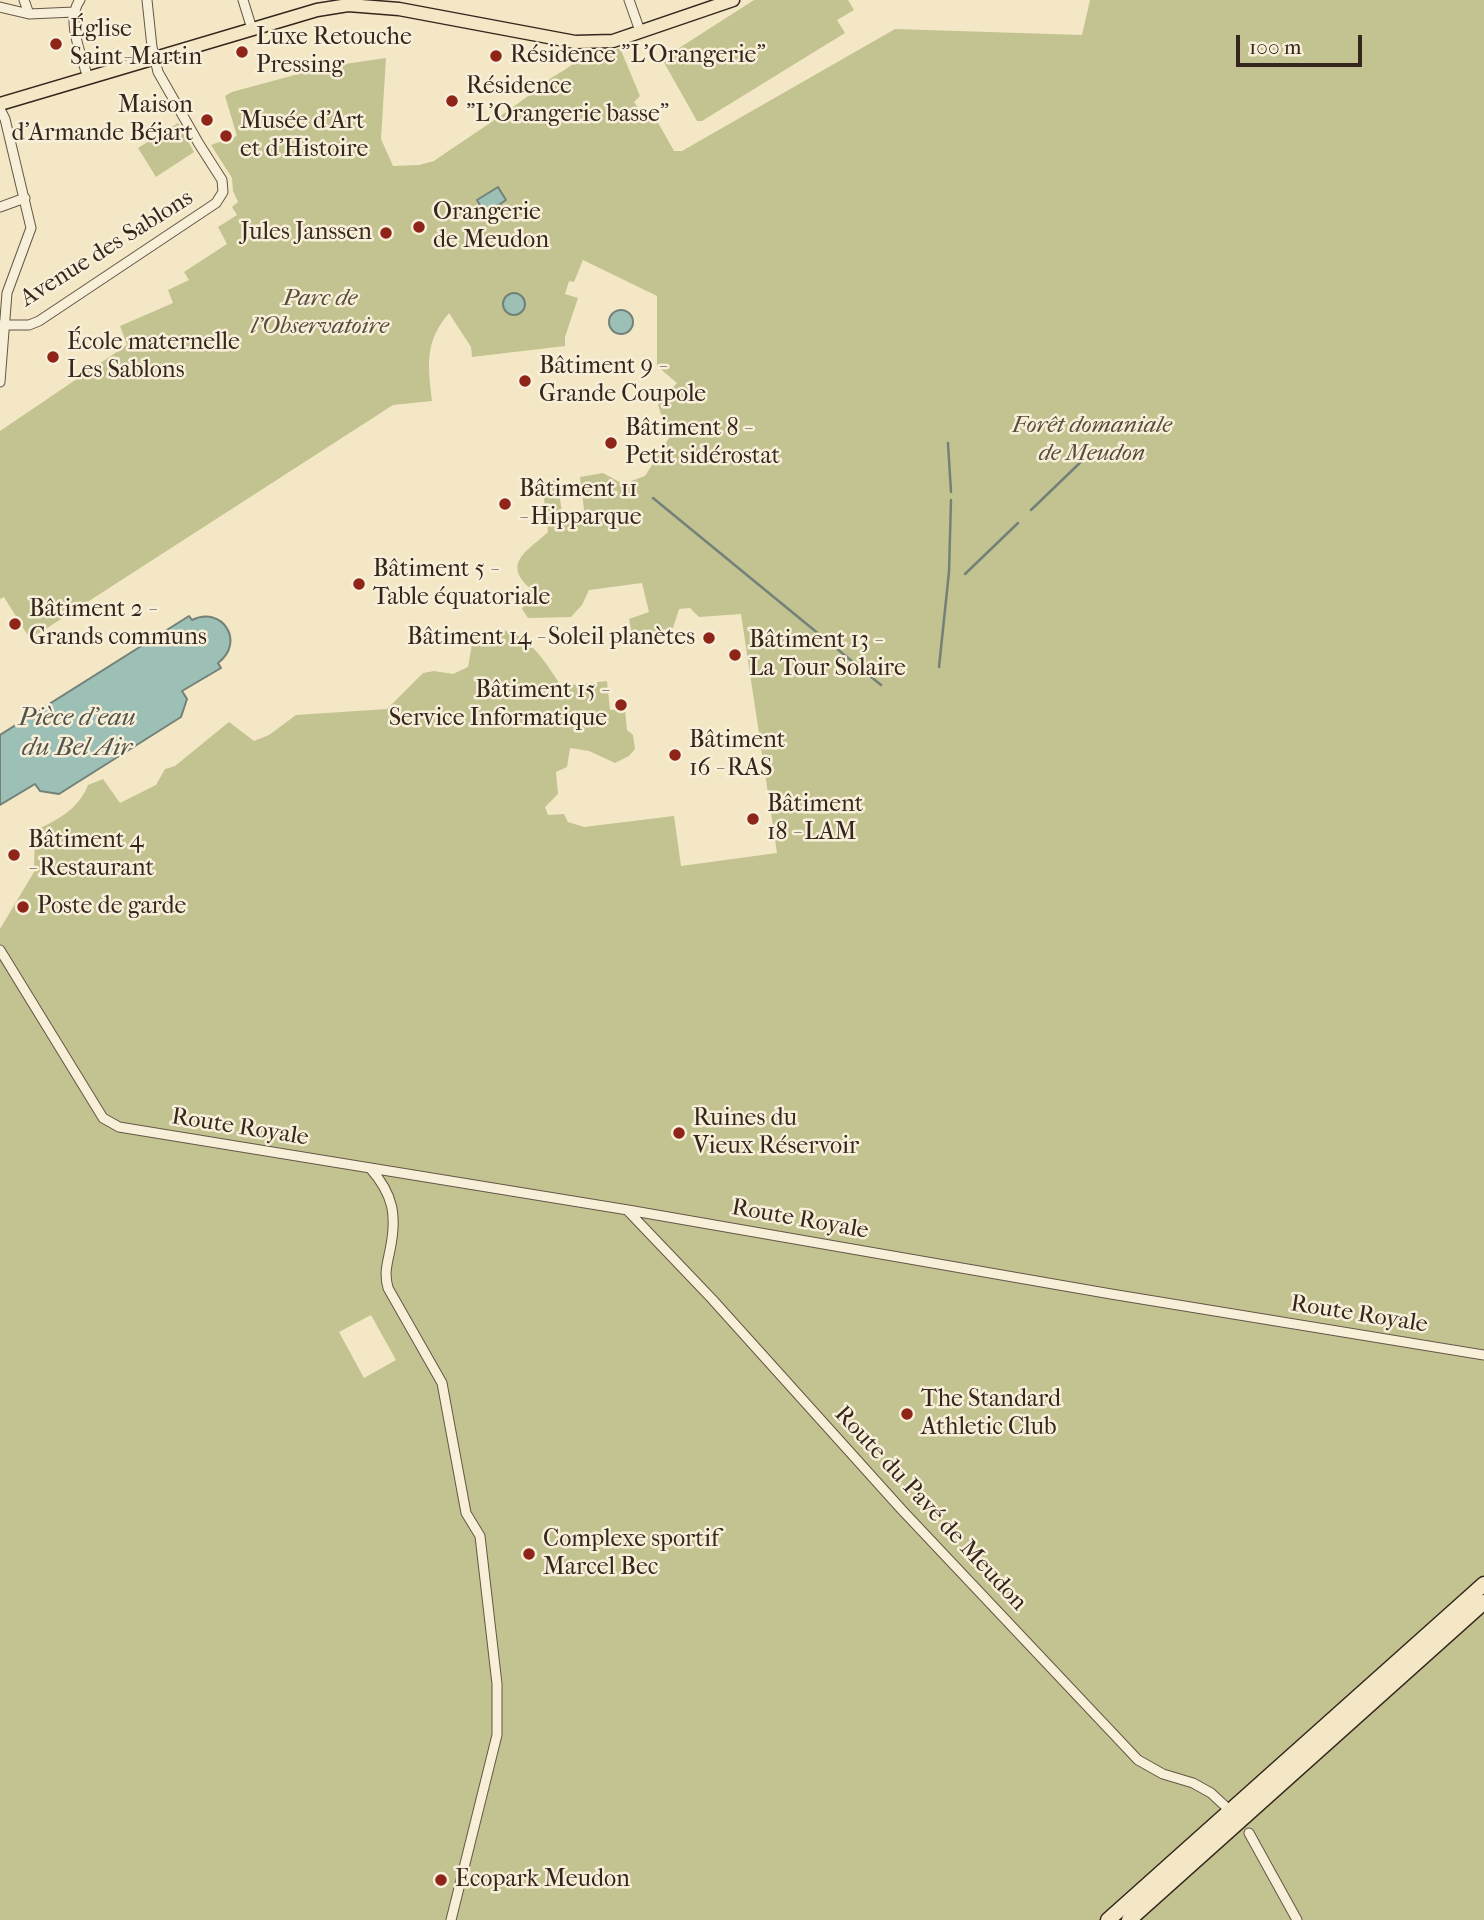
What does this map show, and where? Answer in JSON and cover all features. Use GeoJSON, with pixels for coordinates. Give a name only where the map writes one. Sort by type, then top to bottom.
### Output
{"type":"FeatureCollection","features":[{"type":"Feature","properties":{"kind":"highway"},"geometry":{"type":"LineString","coordinates":[[1108,1920],[1484,1584]]}},
{"type":"Feature","properties":{"kind":"highway"},"geometry":{"type":"LineString","coordinates":[[1129,1920],[1484,1602]]}},
{"type":"Feature","properties":{"kind":"main road"},"geometry":{"type":"LineString","coordinates":[[0,104],[317,10],[348,5],[399,9],[575,42],[613,41],[733,0]]}},
{"type":"Feature","properties":{"kind":"street"},"geometry":{"type":"LineString","coordinates":[[24,0],[29,14]]}},
{"type":"Feature","properties":{"kind":"street"},"geometry":{"type":"LineString","coordinates":[[80,0],[74,12],[77,44],[88,78]]}},
{"type":"Feature","properties":{"kind":"street"},"geometry":{"type":"LineString","coordinates":[[147,0],[155,59]]}},
{"type":"Feature","properties":{"kind":"street"},"geometry":{"type":"LineString","coordinates":[[243,0],[252,29]]}},
{"type":"Feature","properties":{"kind":"street"},"geometry":{"type":"LineString","coordinates":[[629,0],[640,32]]}},
{"type":"Feature","properties":{"kind":"street"},"geometry":{"type":"LineString","coordinates":[[0,8],[29,14],[74,12]]}},
{"type":"Feature","properties":{"kind":"street","name":"Avenue des Sablons"},"geometry":{"type":"LineString","coordinates":[[3,325],[29,325],[39,321],[216,203],[223,192],[222,180],[158,72],[155,59]]}},
{"type":"Feature","properties":{"kind":"street"},"geometry":{"type":"LineString","coordinates":[[0,109],[5,119],[31,228],[8,293],[3,325],[0,382]]}},
{"type":"Feature","properties":{"kind":"street"},"geometry":{"type":"LineString","coordinates":[[0,207],[25,198]]}},
{"type":"Feature","properties":{"kind":"street","name":"Route Royale"},"geometry":{"type":"LineString","coordinates":[[0,950],[98,1110],[110,1123],[118,1127],[1484,1355]]}},
{"type":"Feature","properties":{"kind":"street"},"geometry":{"type":"LineString","coordinates":[[369,1168],[384,1188],[394,1210],[395,1224],[384,1273],[388,1288],[436,1369],[446,1397],[466,1513],[480,1536],[497,1684],[499,1710],[496,1735],[452,1920]]}},
{"type":"Feature","properties":{"kind":"street","name":"Route du Pavé de Meudon"},"geometry":{"type":"LineString","coordinates":[[628,1210],[902,1510],[1138,1760],[1163,1774],[1193,1783],[1211,1793],[1225,1806]]}},
{"type":"Feature","properties":{"kind":"street"},"geometry":{"type":"LineString","coordinates":[[1250,1833],[1297,1920]]}},
{"type":"Feature","properties":{"kind":"green space"},"geometry":{"type":"Polygon","coordinates":[[[754,0],[848,0],[854,10],[837,20],[845,33],[702,121],[697,121],[662,59],[754,0]]]}},
{"type":"Feature","properties":{"kind":"green space","name":"Forêt domaniale de Meudon"},"geometry":{"type":"Polygon","coordinates":[[[1090,0],[1484,0],[1484,1920],[0,1920],[0,929],[34,872],[35,831],[66,813],[79,801],[88,785],[103,779],[120,803],[156,785],[165,769],[175,766],[229,722],[254,741],[269,735],[296,715],[387,709],[423,673],[434,671],[453,674],[468,667],[473,639],[500,630],[510,632],[528,643],[561,686],[607,681],[610,710],[625,709],[627,730],[633,735],[635,749],[629,756],[615,763],[589,751],[570,748],[567,767],[556,772],[558,794],[545,807],[548,815],[564,814],[568,822],[584,827],[674,816],[681,866],[777,853],[741,614],[699,617],[690,608],[679,609],[673,628],[632,635],[629,619],[649,612],[642,583],[589,590],[582,605],[571,617],[528,618],[522,609],[530,588],[518,571],[518,564],[526,551],[548,532],[542,482],[557,480],[563,519],[585,517],[580,477],[603,473],[623,484],[645,476],[669,438],[658,405],[677,383],[657,366],[657,296],[583,260],[574,282],[569,281],[565,294],[578,298],[565,337],[565,346],[472,357],[471,347],[449,313],[435,334],[432,344],[429,365],[432,401],[393,405],[30,639],[4,597],[0,599],[0,431],[127,345],[120,326],[173,303],[168,290],[189,280],[184,272],[227,244],[218,227],[237,215],[232,207],[238,202],[233,191],[232,178],[211,145],[237,136],[225,96],[232,92],[324,67],[386,58],[381,139],[393,166],[419,165],[434,161],[505,112],[571,65],[582,51],[598,57],[620,48],[640,96],[634,102],[641,112],[651,110],[674,151],[682,151],[895,29],[1082,35],[1090,0]],[[371,1315],[339,1332],[364,1378],[396,1360],[371,1315]]]}},
{"type":"Feature","properties":{"kind":"green space"},"geometry":{"type":"Polygon","coordinates":[[[178,123],[194,152],[156,177],[138,148],[178,123]]]}},
{"type":"Feature","properties":{"kind":"water"},"geometry":{"type":"Polygon","coordinates":[[[498,187],[506,200],[485,214],[477,200],[498,187]]]}},
{"type":"Feature","properties":{"kind":"water"},"geometry":{"type":"Polygon","coordinates":[[[510,293],[518,293],[525,300],[525,308],[518,315],[510,315],[503,308],[503,300],[510,293]]]}},
{"type":"Feature","properties":{"kind":"water"},"geometry":{"type":"Polygon","coordinates":[[[621,310],[629,314],[633,322],[629,330],[621,334],[613,330],[609,322],[613,314],[621,310]]]}},
{"type":"Feature","properties":{"kind":"water","name":"Pièce d'eau du Bel Air"},"geometry":{"type":"Polygon","coordinates":[[[189,616],[192,620],[213,617],[221,621],[230,636],[230,645],[226,655],[218,663],[221,668],[182,691],[187,699],[181,717],[59,794],[40,791],[35,784],[0,805],[0,735],[189,616]]]}},
{"type":"Feature","properties":{"kind":"waterway"},"geometry":{"type":"LineString","coordinates":[[948,443],[951,492]]}},
{"type":"Feature","properties":{"kind":"waterway"},"geometry":{"type":"LineString","coordinates":[[1031,510],[1087,456]]}},
{"type":"Feature","properties":{"kind":"waterway"},"geometry":{"type":"LineString","coordinates":[[653,498],[881,685]]}},
{"type":"Feature","properties":{"kind":"waterway"},"geometry":{"type":"LineString","coordinates":[[939,667],[949,572],[951,500]]}},
{"type":"Feature","properties":{"kind":"waterway"},"geometry":{"type":"LineString","coordinates":[[965,574],[1018,523]]}},
{"type":"Feature","properties":{"kind":"place","name":"Église Saint-Martin"},"geometry":{"type":"Point","coordinates":[56,44]}},
{"type":"Feature","properties":{"kind":"place","name":"Luxe Retouche Pressing"},"geometry":{"type":"Point","coordinates":[242,52]}},
{"type":"Feature","properties":{"kind":"place","name":"Résidence \"L'Orangerie\""},"geometry":{"type":"Point","coordinates":[496,56]}},
{"type":"Feature","properties":{"kind":"place","name":"Résidence \"L'Orangerie basse\""},"geometry":{"type":"Point","coordinates":[452,101]}},
{"type":"Feature","properties":{"kind":"place","name":"Maison d'Armande Béjart"},"geometry":{"type":"Point","coordinates":[207,120]}},
{"type":"Feature","properties":{"kind":"place","name":"Musée d'Art et d'Histoire"},"geometry":{"type":"Point","coordinates":[226,136]}},
{"type":"Feature","properties":{"kind":"place","name":"Orangerie de Meudon"},"geometry":{"type":"Point","coordinates":[419,227]}},
{"type":"Feature","properties":{"kind":"place","name":"Jules Janssen"},"geometry":{"type":"Point","coordinates":[386,233]}},
{"type":"Feature","properties":{"kind":"place","name":"École maternelle Les Sablons"},"geometry":{"type":"Point","coordinates":[53,357]}},
{"type":"Feature","properties":{"kind":"place","name":"Bâtiment 9 - Grande Coupole"},"geometry":{"type":"Point","coordinates":[525,381]}},
{"type":"Feature","properties":{"kind":"place","name":"Bâtiment 8 - Petit sidérostat"},"geometry":{"type":"Point","coordinates":[611,443]}},
{"type":"Feature","properties":{"kind":"place","name":"Bâtiment 11 - Hipparque"},"geometry":{"type":"Point","coordinates":[505,504]}},
{"type":"Feature","properties":{"kind":"place","name":"Bâtiment 5 - Table équatoriale"},"geometry":{"type":"Point","coordinates":[359,584]}},
{"type":"Feature","properties":{"kind":"place","name":"Bâtiment 2 - Grands communs"},"geometry":{"type":"Point","coordinates":[15,624]}},
{"type":"Feature","properties":{"kind":"place","name":"Bâtiment 14 - Soleil planètes"},"geometry":{"type":"Point","coordinates":[709,638]}},
{"type":"Feature","properties":{"kind":"place","name":"Bâtiment 13 - La Tour Solaire"},"geometry":{"type":"Point","coordinates":[735,655]}},
{"type":"Feature","properties":{"kind":"place","name":"Bâtiment 15 - Service Informatique"},"geometry":{"type":"Point","coordinates":[621,705]}},
{"type":"Feature","properties":{"kind":"place","name":"Bâtiment 16 - RAS"},"geometry":{"type":"Point","coordinates":[675,755]}},
{"type":"Feature","properties":{"kind":"place","name":"Bâtiment 18 - LAM"},"geometry":{"type":"Point","coordinates":[753,819]}},
{"type":"Feature","properties":{"kind":"place","name":"Bâtiment 4 - Restaurant"},"geometry":{"type":"Point","coordinates":[14,855]}},
{"type":"Feature","properties":{"kind":"place","name":"Poste de garde"},"geometry":{"type":"Point","coordinates":[23,907]}},
{"type":"Feature","properties":{"kind":"place","name":"Ruines du Vieux Réservoir"},"geometry":{"type":"Point","coordinates":[679,1133]}},
{"type":"Feature","properties":{"kind":"place","name":"The Standard Athletic Club"},"geometry":{"type":"Point","coordinates":[907,1414]}},
{"type":"Feature","properties":{"kind":"place","name":"Complexe sportif Marcel Bec"},"geometry":{"type":"Point","coordinates":[529,1554]}},
{"type":"Feature","properties":{"kind":"place","name":"Ecopark Meudon"},"geometry":{"type":"Point","coordinates":[441,1880]}},
{"type":"Feature","properties":{"kind":"park label","name":"Parc de l'Observatoire"},"geometry":{"type":"Point","coordinates":[320,313]}}]}
